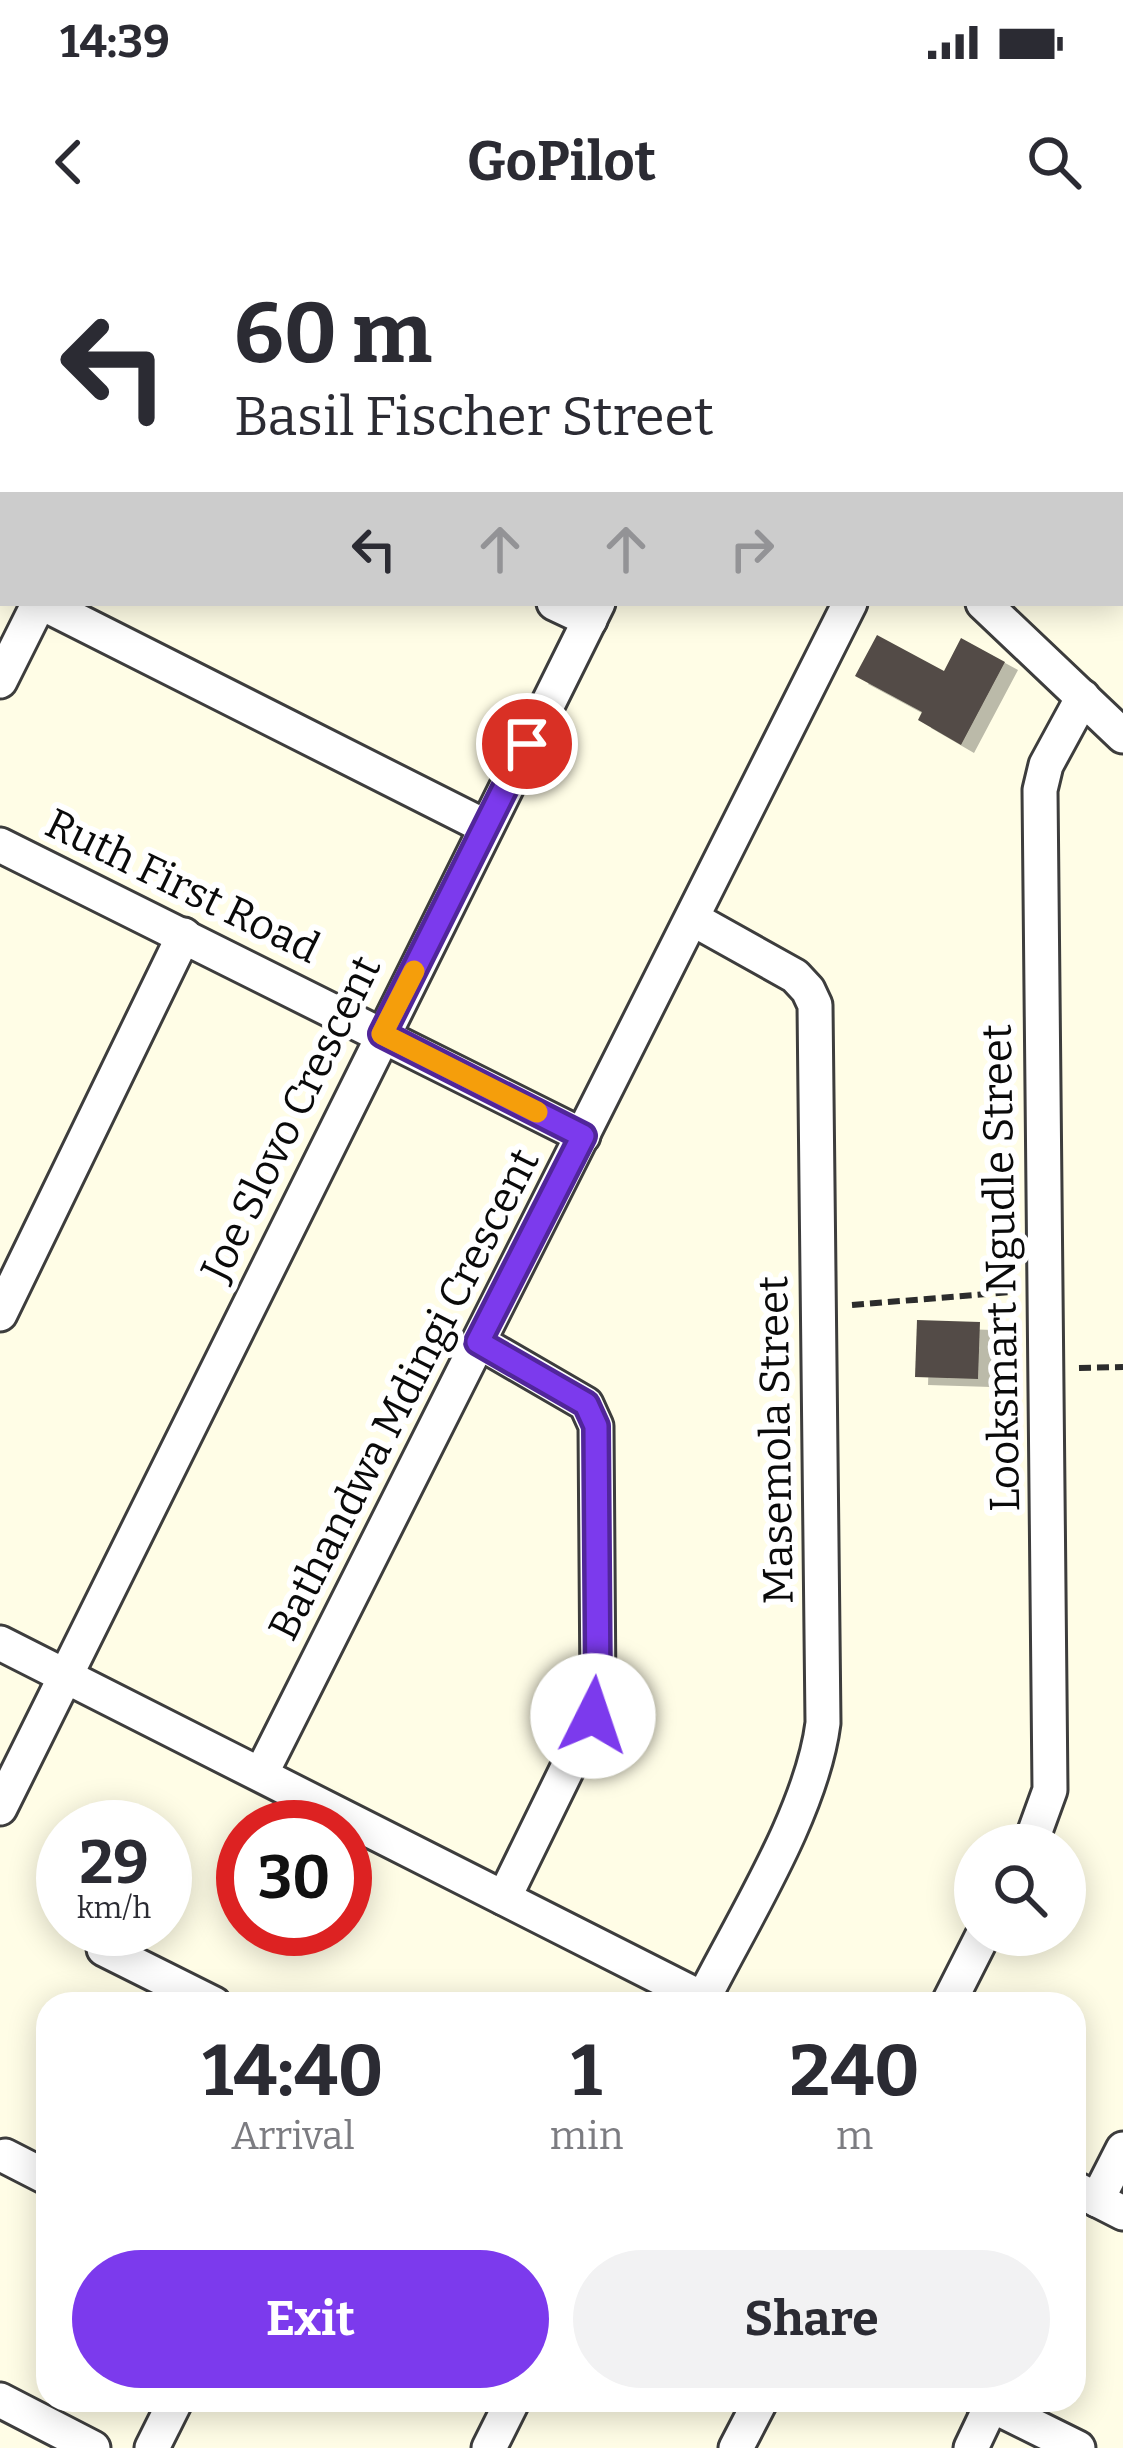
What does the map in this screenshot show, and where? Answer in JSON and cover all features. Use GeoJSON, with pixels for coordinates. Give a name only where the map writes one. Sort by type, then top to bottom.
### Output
{"type":"FeatureCollection","features":[{"type":"Feature","properties":{"kind":"street"},"geometry":{"type":"LineString","coordinates":[[0,681],[38,606]]}},
{"type":"Feature","properties":{"kind":"street"},"geometry":{"type":"LineString","coordinates":[[46,606],[486,826]]}},
{"type":"Feature","properties":{"kind":"street","name":"Bathandwa Mdingi Crescent"},"geometry":{"type":"LineString","coordinates":[[261,1774],[849,606]]}},
{"type":"Feature","properties":{"kind":"street"},"geometry":{"type":"LineString","coordinates":[[985,606],[1123,736]]}},
{"type":"Feature","properties":{"kind":"street","name":"Joe Slovo Crescent"},"geometry":{"type":"LineString","coordinates":[[0,1808],[594,612]]}},
{"type":"Feature","properties":{"kind":"street","name":"Looksmart Ngudle Street"},"geometry":{"type":"LineString","coordinates":[[1038,1824],[1050,1790],[1040,790],[1046,765],[1083,697]]}},
{"type":"Feature","properties":{"kind":"street","name":"Ruth First Road"},"geometry":{"type":"LineString","coordinates":[[0,844],[583,1136]]}},
{"type":"Feature","properties":{"kind":"street","name":"Masemola Street"},"geometry":{"type":"LineString","coordinates":[[693,919],[795,976],[815,1005],[823,1723],[806,1794],[713,1992]]}},
{"type":"Feature","properties":{"kind":"street"},"geometry":{"type":"LineString","coordinates":[[0,1314],[184,935]]}},
{"type":"Feature","properties":{"kind":"street"},"geometry":{"type":"LineString","coordinates":[[478,1342],[586,1404],[596,1426],[598,1693],[593,1716],[504,1898]]}},
{"type":"Feature","properties":{"kind":"street"},"geometry":{"type":"LineString","coordinates":[[0,1642],[688,1992]]}},
{"type":"Feature","properties":{"kind":"street"},"geometry":{"type":"LineString","coordinates":[[120,1956],[190,1992]]}},
{"type":"Feature","properties":{"kind":"street"},"geometry":{"type":"LineString","coordinates":[[954,1992],[972,1956]]}},
{"type":"Feature","properties":{"kind":"street"},"geometry":{"type":"LineString","coordinates":[[1098,2200],[1123,2149]]}},
{"type":"Feature","properties":{"kind":"street"},"geometry":{"type":"LineString","coordinates":[[4,2156],[36,2172]]}},
{"type":"Feature","properties":{"kind":"street"},"geometry":{"type":"LineString","coordinates":[[0,2400],[93,2448]]}},
{"type":"Feature","properties":{"kind":"street"},"geometry":{"type":"LineString","coordinates":[[152,2448],[170,2412]]}},
{"type":"Feature","properties":{"kind":"street"},"geometry":{"type":"LineString","coordinates":[[489,2448],[507,2412]]}},
{"type":"Feature","properties":{"kind":"street"},"geometry":{"type":"LineString","coordinates":[[736,2448],[755,2412]]}},
{"type":"Feature","properties":{"kind":"street"},"geometry":{"type":"LineString","coordinates":[[970,2448],[983,2412]]}},
{"type":"Feature","properties":{"kind":"street"},"geometry":{"type":"LineString","coordinates":[[1004,2412],[1078,2448]]}},
{"type":"Feature","properties":{"kind":"path"},"geometry":{"type":"LineString","coordinates":[[818,1307],[1045,1291]]}},
{"type":"Feature","properties":{"kind":"path"},"geometry":{"type":"LineString","coordinates":[[1046,1369],[1123,1367]]}},
{"type":"Feature","properties":{"kind":"building"},"geometry":{"type":"Polygon","coordinates":[[[877,635],[944,671],[961,638],[1005,662],[961,745],[918,720],[922,712],[855,676],[877,635]]]}},
{"type":"Feature","properties":{"kind":"building"},"geometry":{"type":"Polygon","coordinates":[[[917,1320],[980,1322],[978,1379],[915,1377],[917,1320]]]}},
{"type":"Feature","properties":{"kind":"slow traffic"},"geometry":{"type":"LineString","coordinates":[[414,971],[382,1034],[537,1112]]}},
{"type":"Feature","properties":{"kind":"route"},"geometry":{"type":"LineString","coordinates":[[527,744],[382,1034],[583,1136],[478,1342],[586,1404],[596,1426],[598,1693],[593,1716]]}}]}
